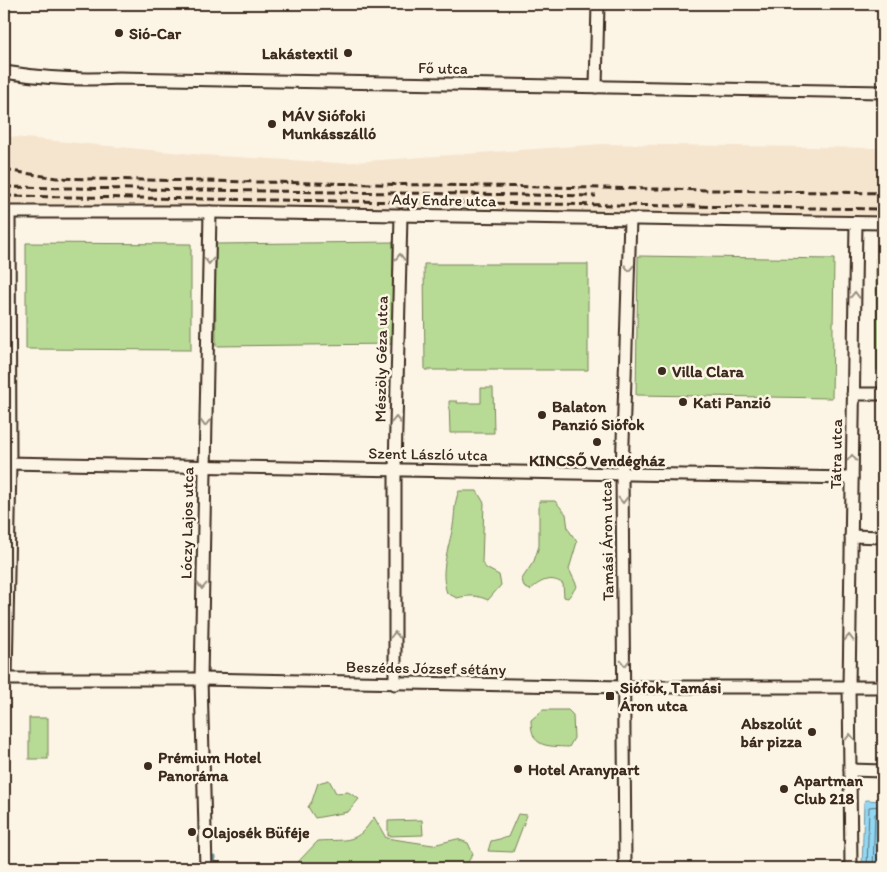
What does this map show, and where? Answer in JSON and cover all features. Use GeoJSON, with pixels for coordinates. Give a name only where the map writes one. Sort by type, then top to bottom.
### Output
{"type":"FeatureCollection","features":[{"type":"Feature","properties":{"kind":"street"},"geometry":{"type":"LineString","coordinates":[[596,87],[598,4]]}},
{"type":"Feature","properties":{"kind":"street","name":"Fő utca"},"geometry":{"type":"LineString","coordinates":[[4,72],[45,78],[87,81],[118,78],[883,92]]}},
{"type":"Feature","properties":{"kind":"street"},"geometry":{"type":"LineString","coordinates":[[5,679],[7,463],[6,212]]}},
{"type":"Feature","properties":{"kind":"street","name":"Ady Endre utca"},"geometry":{"type":"LineString","coordinates":[[6,212],[210,212],[883,223]]}},
{"type":"Feature","properties":{"kind":"street","name":"Lóczy Lajos utca"},"geometry":{"type":"LineString","coordinates":[[206,868],[201,679],[210,212]]}},
{"type":"Feature","properties":{"kind":"street","name":"Mészöly Géza utca"},"geometry":{"type":"LineString","coordinates":[[396,684],[395,469],[401,215]]}},
{"type":"Feature","properties":{"kind":"street","name":"Tamási Áron utca"},"geometry":{"type":"LineString","coordinates":[[625,862],[622,473],[630,219]]}},
{"type":"Feature","properties":{"kind":"street","name":"Tátra utca"},"geometry":{"type":"LineString","coordinates":[[851,868],[849,687],[856,222]]}},
{"type":"Feature","properties":{"kind":"street"},"geometry":{"type":"LineString","coordinates":[[853,394],[883,394]]}},
{"type":"Feature","properties":{"kind":"street","name":"Szent László utca"},"geometry":{"type":"LineString","coordinates":[[7,463],[204,468],[395,469],[852,478]]}},
{"type":"Feature","properties":{"kind":"street"},"geometry":{"type":"LineString","coordinates":[[851,536],[883,537]]}},
{"type":"Feature","properties":{"kind":"street","name":"Beszédes József sétány"},"geometry":{"type":"LineString","coordinates":[[5,679],[201,679],[625,687],[883,687]]}},
{"type":"Feature","properties":{"kind":"street"},"geometry":{"type":"LineString","coordinates":[[850,770],[883,771]]}},
{"type":"Feature","properties":{"kind":"shaded area"},"geometry":{"type":"Polygon","coordinates":[[[4,136],[204,155],[339,163],[603,144],[883,148],[883,227],[4,216],[4,136]]]}},
{"type":"Feature","properties":{"kind":"green space"},"geometry":{"type":"Polygon","coordinates":[[[393,242],[394,344],[216,346],[215,244],[393,242]]]}},
{"type":"Feature","properties":{"kind":"green space"},"geometry":{"type":"Polygon","coordinates":[[[26,243],[191,244],[191,350],[26,349],[26,243]]]}},
{"type":"Feature","properties":{"kind":"green space"},"geometry":{"type":"Polygon","coordinates":[[[638,256],[834,259],[832,398],[636,395],[638,256]]]}},
{"type":"Feature","properties":{"kind":"green space"},"geometry":{"type":"Polygon","coordinates":[[[876,258],[883,258],[883,370],[877,370],[876,258]]]}},
{"type":"Feature","properties":{"kind":"green space"},"geometry":{"type":"Polygon","coordinates":[[[424,264],[588,264],[588,370],[425,370],[424,264]]]}},
{"type":"Feature","properties":{"kind":"green space"},"geometry":{"type":"Polygon","coordinates":[[[481,388],[493,388],[494,433],[450,433],[449,401],[481,403],[481,388]]]}},
{"type":"Feature","properties":{"kind":"green space"},"geometry":{"type":"Polygon","coordinates":[[[459,491],[477,491],[484,503],[482,563],[486,568],[499,575],[501,585],[488,600],[473,596],[457,598],[447,593],[444,568],[459,491]]]}},
{"type":"Feature","properties":{"kind":"green space"},"geometry":{"type":"Polygon","coordinates":[[[539,501],[555,501],[566,514],[568,529],[577,542],[569,569],[577,586],[568,598],[564,597],[563,584],[559,581],[546,580],[530,590],[524,587],[522,579],[534,561],[539,546],[539,501]]]}},
{"type":"Feature","properties":{"kind":"green space"},"geometry":{"type":"Polygon","coordinates":[[[543,710],[568,710],[573,715],[574,738],[569,747],[541,744],[537,741],[532,729],[531,720],[543,710]]]}},
{"type":"Feature","properties":{"kind":"green space"},"geometry":{"type":"Polygon","coordinates":[[[29,718],[48,718],[48,759],[29,759],[29,718]]]}},
{"type":"Feature","properties":{"kind":"green space"},"geometry":{"type":"Polygon","coordinates":[[[329,780],[336,793],[348,792],[359,799],[348,812],[315,818],[308,807],[318,783],[329,780]]]}},
{"type":"Feature","properties":{"kind":"green space"},"geometry":{"type":"Polygon","coordinates":[[[518,814],[527,815],[513,852],[488,851],[491,841],[508,837],[518,814]]]}},
{"type":"Feature","properties":{"kind":"green space"},"geometry":{"type":"Polygon","coordinates":[[[374,817],[386,838],[433,845],[457,839],[468,843],[473,854],[464,868],[300,868],[297,863],[318,841],[351,839],[362,832],[374,817]]]}},
{"type":"Feature","properties":{"kind":"green space"},"geometry":{"type":"Polygon","coordinates":[[[422,820],[423,835],[388,836],[388,821],[422,820]]]}},
{"type":"Feature","properties":{"kind":"water"},"geometry":{"type":"Polygon","coordinates":[[[866,800],[883,801],[883,868],[862,868],[864,802],[866,800]]]}},
{"type":"Feature","properties":{"kind":"waterway"},"geometry":{"type":"LineString","coordinates":[[213,868],[214,857]]}},
{"type":"Feature","properties":{"kind":"railway"},"geometry":{"type":"LineString","coordinates":[[4,170],[57,178],[89,179],[883,193]]}},
{"type":"Feature","properties":{"kind":"railway"},"geometry":{"type":"LineString","coordinates":[[4,187],[596,196]]}},
{"type":"Feature","properties":{"kind":"railway"},"geometry":{"type":"LineString","coordinates":[[4,196],[883,209]]}},
{"type":"Feature","properties":{"kind":"place","name":"Sió-Car"},"geometry":{"type":"Point","coordinates":[119,33]}},
{"type":"Feature","properties":{"kind":"place","name":"Lakástextil"},"geometry":{"type":"Point","coordinates":[348,53]}},
{"type":"Feature","properties":{"kind":"place","name":"MÁV Siófoki Munkásszálló"},"geometry":{"type":"Point","coordinates":[272,124]}},
{"type":"Feature","properties":{"kind":"place","name":"Villa Clara"},"geometry":{"type":"Point","coordinates":[662,371]}},
{"type":"Feature","properties":{"kind":"place","name":"Kati Panzió"},"geometry":{"type":"Point","coordinates":[683,402]}},
{"type":"Feature","properties":{"kind":"place","name":"Balaton Panzió Siófok"},"geometry":{"type":"Point","coordinates":[542,415]}},
{"type":"Feature","properties":{"kind":"place","name":"KINCSŐ Vendégház"},"geometry":{"type":"Point","coordinates":[597,442]}},
{"type":"Feature","properties":{"kind":"place","name":"Siófok, Tamási Áron utca"},"geometry":{"type":"Point","coordinates":[610,696]}},
{"type":"Feature","properties":{"kind":"place","name":"Abszolút bár pizza"},"geometry":{"type":"Point","coordinates":[812,732]}},
{"type":"Feature","properties":{"kind":"place","name":"Prémium Hotel Panoráma"},"geometry":{"type":"Point","coordinates":[148,766]}},
{"type":"Feature","properties":{"kind":"place","name":"Hotel Aranypart"},"geometry":{"type":"Point","coordinates":[518,769]}},
{"type":"Feature","properties":{"kind":"place","name":"Apartman Club 218"},"geometry":{"type":"Point","coordinates":[784,789]}},
{"type":"Feature","properties":{"kind":"place","name":"Olajosék Büféje"},"geometry":{"type":"Point","coordinates":[192,832]}}]}
